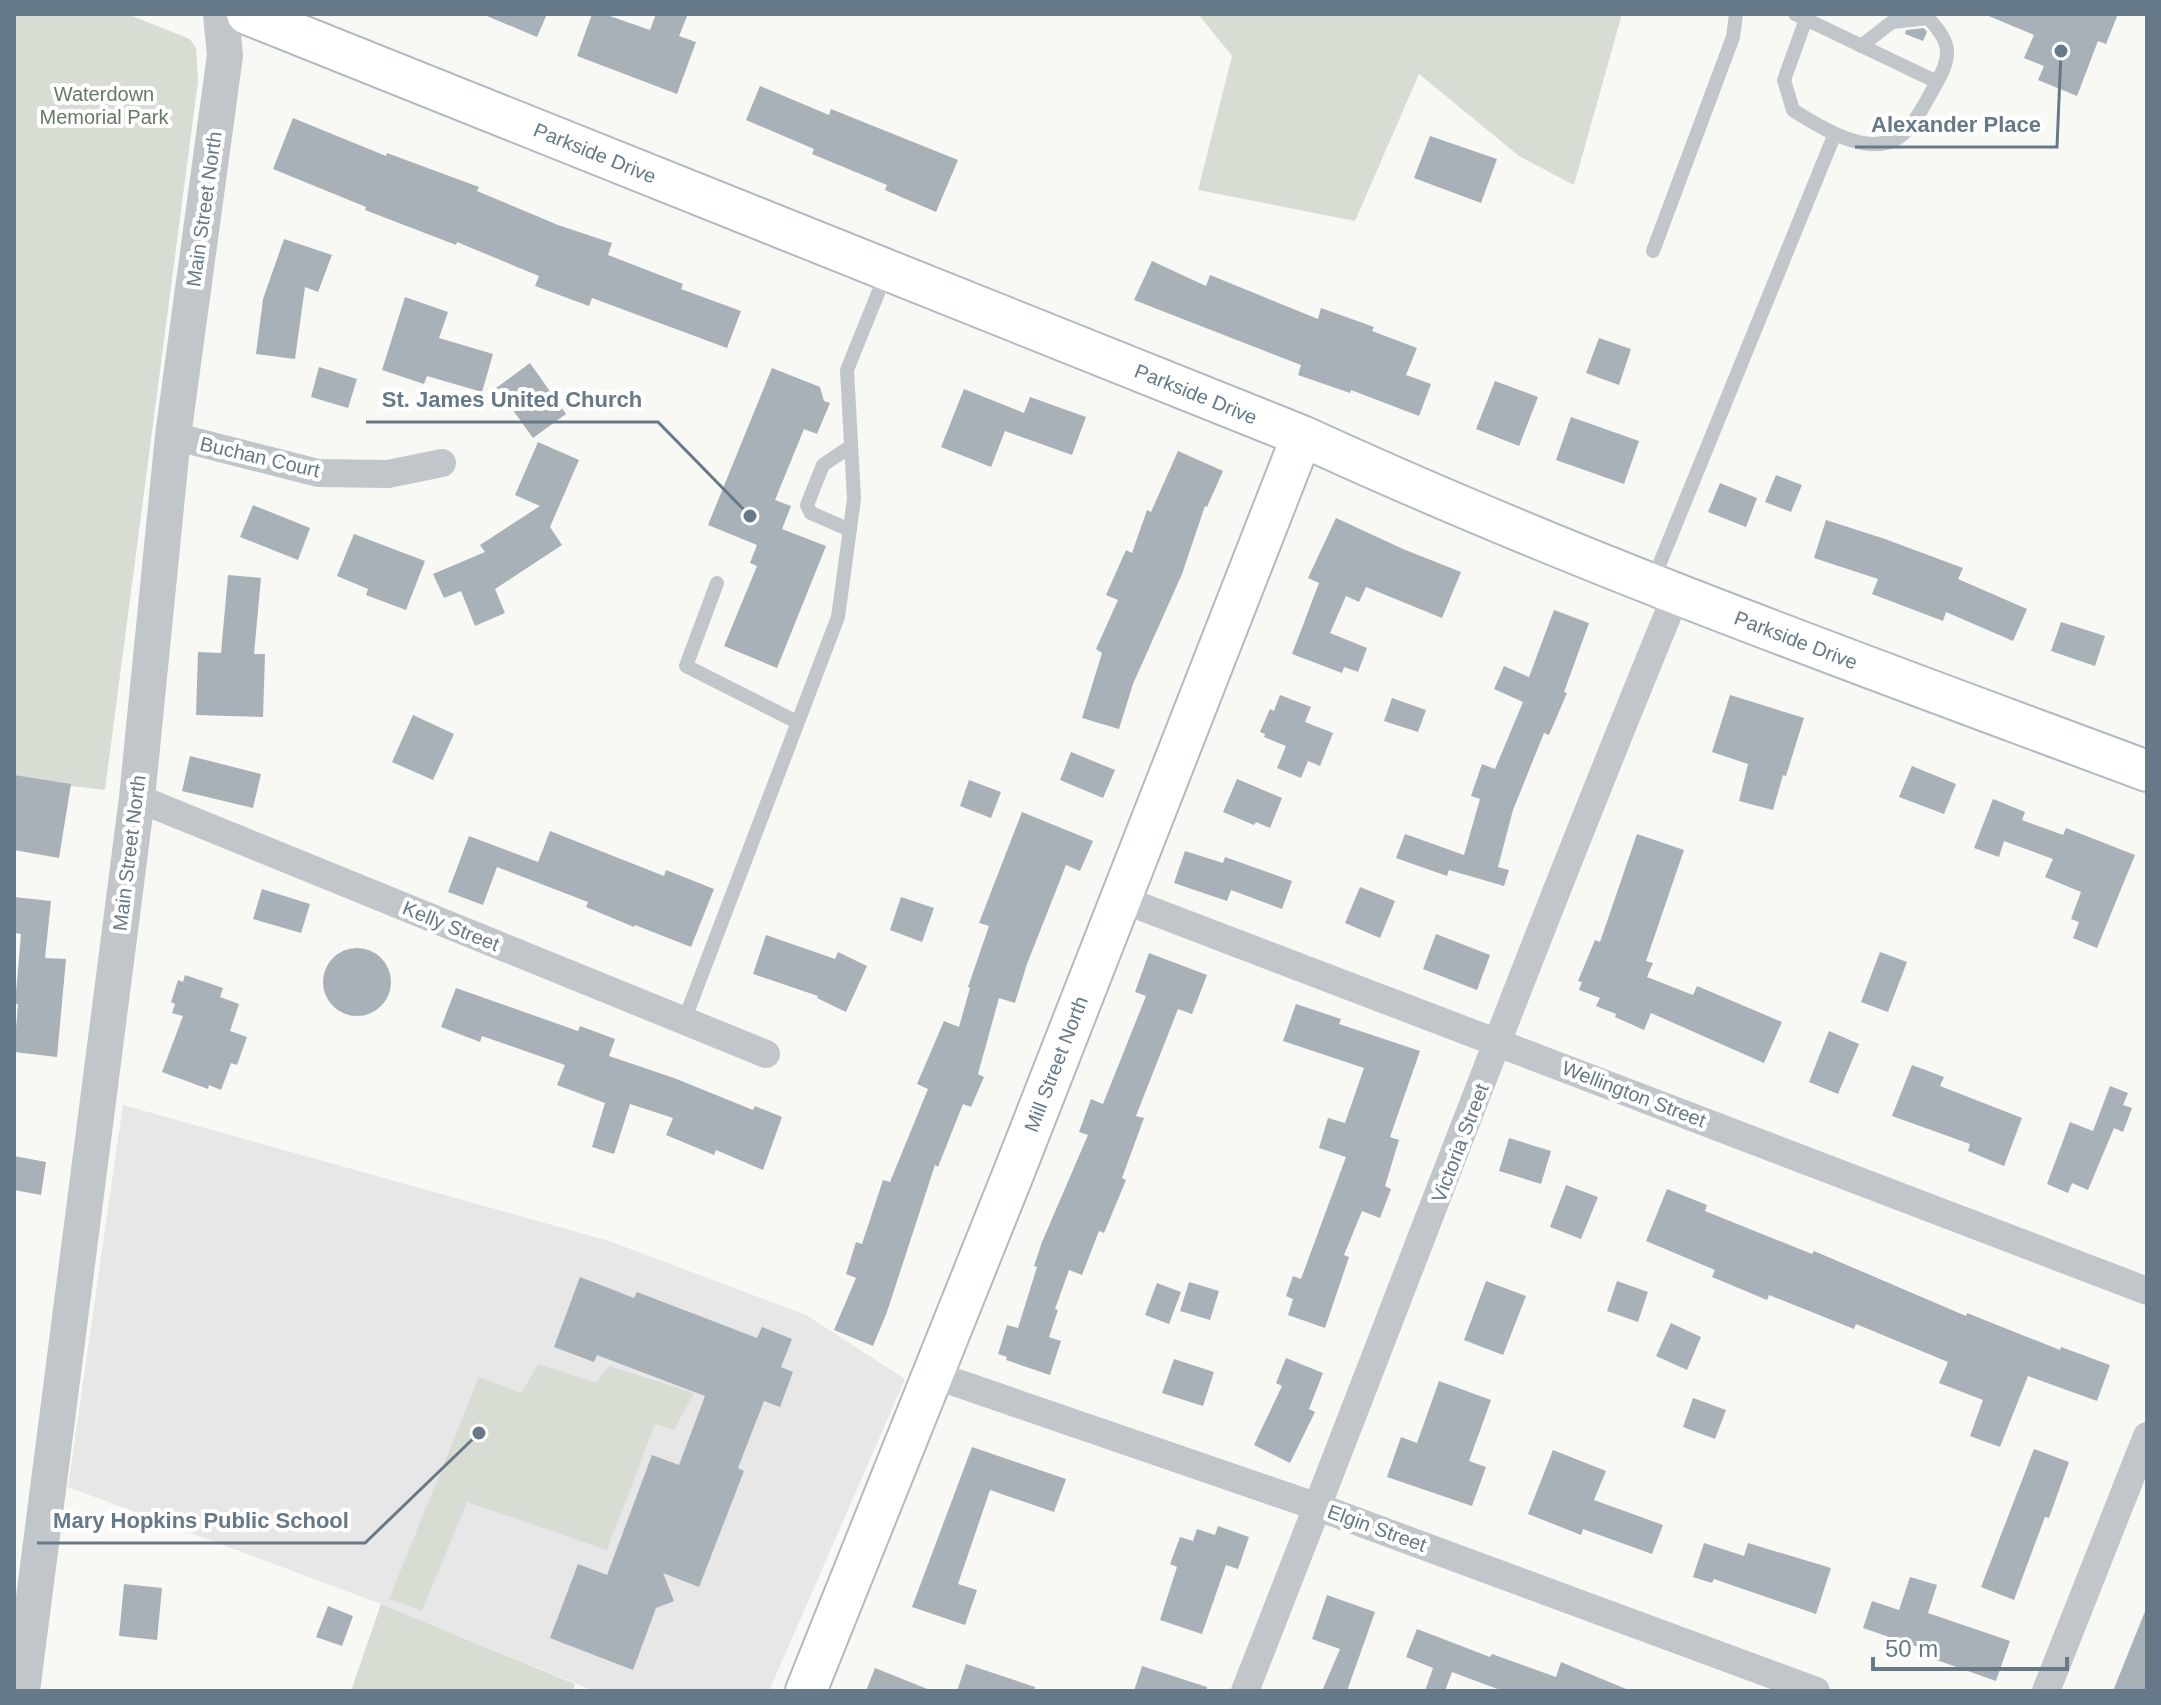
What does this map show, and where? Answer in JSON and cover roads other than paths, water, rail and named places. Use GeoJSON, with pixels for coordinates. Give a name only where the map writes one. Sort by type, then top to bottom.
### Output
{"type":"FeatureCollection","features":[{"type":"Feature","properties":{"kind":"main road","name":"Parkside Drive"},"geometry":{"type":"LineString","coordinates":[[247,14],[1302,436],[1407,485],[1664,590],[2147,771]]}},
{"type":"Feature","properties":{"kind":"main road","name":"Mill Street North"},"geometry":{"type":"LineString","coordinates":[[806,1691],[934,1375],[1302,436]]}},
{"type":"Feature","properties":{"kind":"street","name":"Main Street North"},"geometry":{"type":"LineString","coordinates":[[22,1691],[137,798],[173,436],[225,55],[221,14]]}},
{"type":"Feature","properties":{"kind":"street","name":"Buchan Court"},"geometry":{"type":"LineString","coordinates":[[173,436],[318,473],[388,474],[442,463]]}},
{"type":"Feature","properties":{"kind":"street","name":"Victoria Street"},"geometry":{"type":"LineString","coordinates":[[1245,1691],[1499,1042],[1664,590]]}},
{"type":"Feature","properties":{"kind":"street","name":"Kelly Street"},"geometry":{"type":"LineString","coordinates":[[137,798],[766,1054]]}},
{"type":"Feature","properties":{"kind":"street","name":"Wellington Street"},"geometry":{"type":"LineString","coordinates":[[1121,899],[2147,1291]]}},
{"type":"Feature","properties":{"kind":"street","name":"Elgin Street"},"geometry":{"type":"LineString","coordinates":[[934,1375],[1318,1507],[1816,1691]]}},
{"type":"Feature","properties":{"kind":"street"},"geometry":{"type":"LineString","coordinates":[[2046,1691],[2147,1436]]}},
{"type":"Feature","properties":{"kind":"lane"},"geometry":{"type":"LineString","coordinates":[[1653,251],[1733,37],[1736,14]]}},
{"type":"Feature","properties":{"kind":"lane"},"geometry":{"type":"LineString","coordinates":[[1861,46],[1892,22],[1928,18],[1945,35],[1948,62],[1937,82],[1905,133],[1879,145],[1834,136],[1793,110],[1784,80],[1801,17],[1861,46],[1937,82]]}},
{"type":"Feature","properties":{"kind":"lane"},"geometry":{"type":"LineString","coordinates":[[1664,590],[1834,136]]}},
{"type":"Feature","properties":{"kind":"lane"},"geometry":{"type":"LineString","coordinates":[[684,1021],[838,617],[854,499],[847,370],[887,271]]}},
{"type":"Feature","properties":{"kind":"lane"},"geometry":{"type":"LineString","coordinates":[[850,530],[811,513],[807,505],[823,465],[851,446]]}},
{"type":"Feature","properties":{"kind":"lane"},"geometry":{"type":"LineString","coordinates":[[717,583],[686,666],[797,722]]}},
{"type":"Feature","properties":{"kind":"place","name":"Alexander Place"},"geometry":{"type":"Point","coordinates":[2061,51]}},
{"type":"Feature","properties":{"kind":"place","name":"St. James United Church"},"geometry":{"type":"Point","coordinates":[750,516]}},
{"type":"Feature","properties":{"kind":"place","name":"Mary Hopkins Public School"},"geometry":{"type":"Point","coordinates":[479,1433]}},
{"type":"Feature","properties":{"kind":"park label","name":"Waterdown Memorial Park"},"geometry":{"type":"Point","coordinates":[104,106]}}]}
